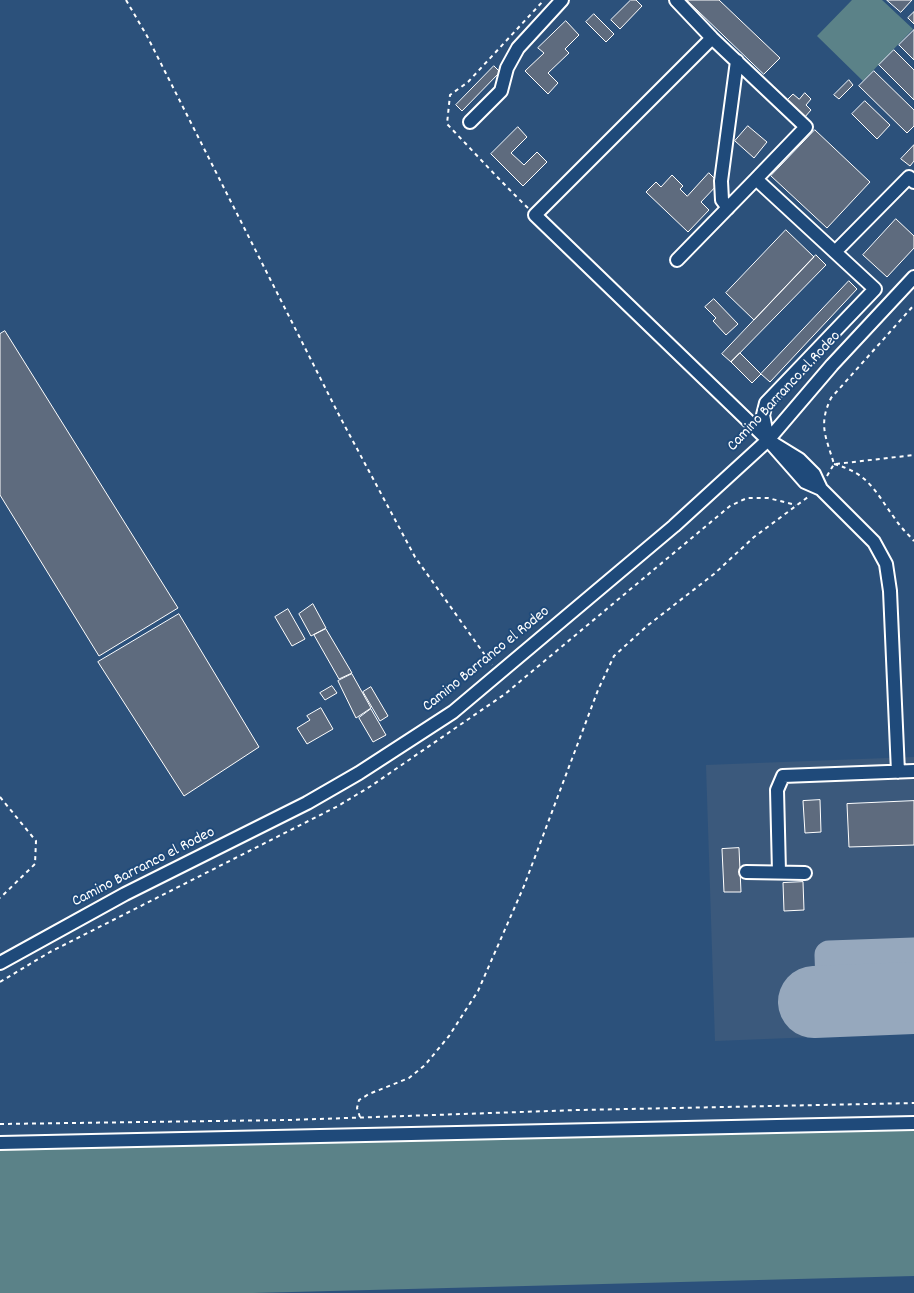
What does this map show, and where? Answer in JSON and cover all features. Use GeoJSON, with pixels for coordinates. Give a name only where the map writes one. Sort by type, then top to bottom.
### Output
{"type":"FeatureCollection","features":[{"type":"Feature","properties":{"kind":"street"},"geometry":{"type":"LineString","coordinates":[[470,122],[501,91],[507,68],[518,48],[562,0]]}},
{"type":"Feature","properties":{"kind":"street"},"geometry":{"type":"LineString","coordinates":[[676,0],[712,38],[806,127],[677,260]]}},
{"type":"Feature","properties":{"kind":"street"},"geometry":{"type":"LineString","coordinates":[[712,38],[535,214],[768,440],[805,482],[820,489],[874,542],[886,564],[890,591],[898,772]]}},
{"type":"Feature","properties":{"kind":"street"},"geometry":{"type":"LineString","coordinates":[[728,208],[722,200],[721,181],[737,61]]}},
{"type":"Feature","properties":{"kind":"street"},"geometry":{"type":"LineString","coordinates":[[835,252],[909,177],[914,182]]}},
{"type":"Feature","properties":{"kind":"street"},"geometry":{"type":"LineString","coordinates":[[756,179],[875,289],[766,402],[763,415],[768,440]]}},
{"type":"Feature","properties":{"kind":"street","name":"Camino Barranco el Rodeo"},"geometry":{"type":"LineString","coordinates":[[0,964],[125,894],[314,799],[359,773],[453,712],[674,526],[768,440],[832,365],[914,277]]}},
{"type":"Feature","properties":{"kind":"street"},"geometry":{"type":"LineString","coordinates":[[779,872],[777,790],[783,776],[914,771]]}},
{"type":"Feature","properties":{"kind":"street"},"geometry":{"type":"LineString","coordinates":[[746,872],[805,873]]}},
{"type":"Feature","properties":{"kind":"street"},"geometry":{"type":"LineString","coordinates":[[0,1143],[914,1123]]}},
{"type":"Feature","properties":{"kind":"path"},"geometry":{"type":"LineString","coordinates":[[126,0],[147,36],[340,417],[415,556],[498,675]]}},
{"type":"Feature","properties":{"kind":"path"},"geometry":{"type":"LineString","coordinates":[[360,1117],[357,1108],[359,1100],[369,1094],[410,1078],[425,1066],[449,1036],[478,992],[524,886],[598,690],[614,656],[647,626],[714,574],[754,537],[820,489],[834,464],[824,429],[824,412],[831,398],[914,305]]}},
{"type":"Feature","properties":{"kind":"path"},"geometry":{"type":"LineString","coordinates":[[834,464],[914,456]]}},
{"type":"Feature","properties":{"kind":"path"},"geometry":{"type":"LineString","coordinates":[[834,464],[851,469],[874,488],[896,522],[914,541]]}},
{"type":"Feature","properties":{"kind":"path"},"geometry":{"type":"LineString","coordinates":[[0,797],[36,841],[34,864],[0,898]]}},
{"type":"Feature","properties":{"kind":"path"},"geometry":{"type":"LineString","coordinates":[[0,1124],[289,1120],[598,1110],[914,1104]]}},
{"type":"Feature","properties":{"kind":"shaded area"},"geometry":{"type":"Polygon","coordinates":[[[914,757],[914,1033],[715,1041],[706,765],[914,757]]]}},
{"type":"Feature","properties":{"kind":"green space"},"geometry":{"type":"Polygon","coordinates":[[[852,0],[882,0],[913,29],[863,81],[817,36],[852,0]]]}},
{"type":"Feature","properties":{"kind":"green space"},"geometry":{"type":"Polygon","coordinates":[[[914,1128],[914,1276],[253,1293],[0,1293],[0,1148],[914,1128]]]}},
{"type":"Feature","properties":{"kind":"building"},"geometry":{"type":"Polygon","coordinates":[[[631,0],[636,0],[642,6],[620,29],[611,20],[631,0]]]}},
{"type":"Feature","properties":{"kind":"building"},"geometry":{"type":"Polygon","coordinates":[[[687,0],[719,0],[780,58],[764,74],[687,0]]]}},
{"type":"Feature","properties":{"kind":"building"},"geometry":{"type":"Polygon","coordinates":[[[887,0],[912,0],[901,12],[887,0]]]}},
{"type":"Feature","properties":{"kind":"building"},"geometry":{"type":"Polygon","coordinates":[[[914,12],[914,24],[908,18],[914,12]]]}},
{"type":"Feature","properties":{"kind":"building"},"geometry":{"type":"Polygon","coordinates":[[[594,14],[614,34],[606,42],[586,22],[594,14]]]}},
{"type":"Feature","properties":{"kind":"building"},"geometry":{"type":"Polygon","coordinates":[[[566,21],[579,35],[565,49],[569,53],[548,73],[558,83],[548,94],[525,71],[544,53],[538,48],[566,21]]]}},
{"type":"Feature","properties":{"kind":"building"},"geometry":{"type":"Polygon","coordinates":[[[914,30],[914,60],[899,45],[914,30]]]}},
{"type":"Feature","properties":{"kind":"building"},"geometry":{"type":"Polygon","coordinates":[[[894,50],[914,70],[914,100],[879,65],[894,50]]]}},
{"type":"Feature","properties":{"kind":"building"},"geometry":{"type":"Polygon","coordinates":[[[494,66],[500,72],[462,111],[456,105],[494,66]]]}},
{"type":"Feature","properties":{"kind":"building"},"geometry":{"type":"Polygon","coordinates":[[[874,71],[914,110],[914,126],[907,133],[859,86],[874,71]]]}},
{"type":"Feature","properties":{"kind":"building"},"geometry":{"type":"Polygon","coordinates":[[[849,80],[853,85],[839,99],[834,95],[849,80]]]}},
{"type":"Feature","properties":{"kind":"building"},"geometry":{"type":"Polygon","coordinates":[[[805,93],[811,99],[806,105],[811,110],[804,118],[786,101],[793,94],[799,99],[805,93]]]}},
{"type":"Feature","properties":{"kind":"building"},"geometry":{"type":"Polygon","coordinates":[[[865,101],[890,125],[877,139],[852,114],[865,101]]]}},
{"type":"Feature","properties":{"kind":"building"},"geometry":{"type":"Polygon","coordinates":[[[748,126],[767,142],[754,158],[735,141],[748,126]]]}},
{"type":"Feature","properties":{"kind":"building"},"geometry":{"type":"Polygon","coordinates":[[[518,127],[527,137],[511,153],[524,165],[537,152],[547,162],[523,186],[491,154],[518,127]]]}},
{"type":"Feature","properties":{"kind":"building"},"geometry":{"type":"Polygon","coordinates":[[[815,130],[870,182],[827,228],[771,176],[815,130]]]}},
{"type":"Feature","properties":{"kind":"building"},"geometry":{"type":"Polygon","coordinates":[[[914,145],[914,161],[910,166],[901,159],[914,145]]]}},
{"type":"Feature","properties":{"kind":"building"},"geometry":{"type":"Polygon","coordinates":[[[709,173],[719,183],[701,202],[709,210],[688,232],[646,192],[656,182],[661,187],[672,175],[683,186],[680,189],[687,196],[709,173]]]}},
{"type":"Feature","properties":{"kind":"building"},"geometry":{"type":"Polygon","coordinates":[[[896,219],[914,236],[914,248],[887,277],[863,255],[896,219]]]}},
{"type":"Feature","properties":{"kind":"building"},"geometry":{"type":"Polygon","coordinates":[[[786,230],[814,257],[754,320],[726,293],[786,230]]]}},
{"type":"Feature","properties":{"kind":"building"},"geometry":{"type":"Polygon","coordinates":[[[816,255],[826,265],[731,362],[722,354],[816,255]]]}},
{"type":"Feature","properties":{"kind":"building"},"geometry":{"type":"Polygon","coordinates":[[[849,281],[857,289],[770,382],[761,374],[849,281]]]}},
{"type":"Feature","properties":{"kind":"building"},"geometry":{"type":"Polygon","coordinates":[[[714,299],[738,324],[726,335],[713,321],[716,318],[705,307],[714,299]]]}},
{"type":"Feature","properties":{"kind":"building"},"geometry":{"type":"Polygon","coordinates":[[[5,331],[178,608],[99,656],[0,495],[0,334],[5,331]]]}},
{"type":"Feature","properties":{"kind":"building"},"geometry":{"type":"Polygon","coordinates":[[[740,353],[761,374],[752,383],[731,362],[740,353]]]}},
{"type":"Feature","properties":{"kind":"building"},"geometry":{"type":"Polygon","coordinates":[[[313,604],[326,628],[311,636],[299,614],[313,604]]]}},
{"type":"Feature","properties":{"kind":"building"},"geometry":{"type":"Polygon","coordinates":[[[288,609],[305,639],[292,646],[275,617],[288,609]]]}},
{"type":"Feature","properties":{"kind":"building"},"geometry":{"type":"Polygon","coordinates":[[[179,614],[259,747],[184,796],[98,662],[179,614]]]}},
{"type":"Feature","properties":{"kind":"building"},"geometry":{"type":"Polygon","coordinates":[[[326,629],[352,673],[339,679],[314,635],[326,629]]]}},
{"type":"Feature","properties":{"kind":"building"},"geometry":{"type":"Polygon","coordinates":[[[352,674],[371,708],[356,718],[338,681],[352,674]]]}},
{"type":"Feature","properties":{"kind":"building"},"geometry":{"type":"Polygon","coordinates":[[[332,686],[337,693],[325,700],[320,693],[332,686]]]}},
{"type":"Feature","properties":{"kind":"building"},"geometry":{"type":"Polygon","coordinates":[[[371,687],[388,716],[380,721],[363,692],[371,687]]]}},
{"type":"Feature","properties":{"kind":"building"},"geometry":{"type":"Polygon","coordinates":[[[321,708],[333,729],[307,744],[297,728],[310,720],[307,716],[321,708]]]}},
{"type":"Feature","properties":{"kind":"building"},"geometry":{"type":"Polygon","coordinates":[[[371,709],[386,735],[373,742],[359,718],[371,709]]]}},
{"type":"Feature","properties":{"kind":"building"},"geometry":{"type":"Polygon","coordinates":[[[820,800],[821,832],[805,833],[803,801],[820,800]]]}},
{"type":"Feature","properties":{"kind":"building"},"geometry":{"type":"Polygon","coordinates":[[[914,801],[914,845],[849,847],[847,804],[914,801]]]}},
{"type":"Feature","properties":{"kind":"building"},"geometry":{"type":"Polygon","coordinates":[[[739,848],[741,892],[724,892],[722,849],[739,848]]]}},
{"type":"Feature","properties":{"kind":"building"},"geometry":{"type":"Polygon","coordinates":[[[803,882],[804,910],[784,911],[783,883],[803,882]]]}},
{"type":"Feature","properties":{"kind":"taxiway"},"geometry":{"type":"LineString","coordinates":[[830,984],[829,955],[914,952]]}},
{"type":"Feature","properties":{"kind":"taxiway"},"geometry":{"type":"LineString","coordinates":[[818,985],[914,981]]}},
{"type":"Feature","properties":{"kind":"runway"},"geometry":{"type":"LineString","coordinates":[[814,1002],[914,998]]}}]}
